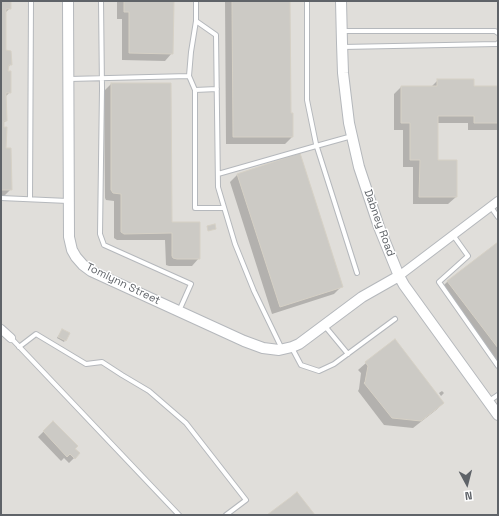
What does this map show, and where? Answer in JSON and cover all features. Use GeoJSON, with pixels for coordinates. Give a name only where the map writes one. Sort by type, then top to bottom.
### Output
{"type":"FeatureCollection","features":[{"type":"Feature","properties":{"kind":"street","name":"Tomlynn Street"},"geometry":{"type":"LineString","coordinates":[[68,1],[69,237],[72,250],[83,265],[92,271],[244,341],[263,348],[279,350],[287,348]]}},
{"type":"Feature","properties":{"kind":"street","name":"Dabney Road"},"geometry":{"type":"LineString","coordinates":[[341,1],[343,73],[346,100],[359,167],[377,221],[404,285],[498,415]]}},
{"type":"Feature","properties":{"kind":"street"},"geometry":{"type":"LineString","coordinates":[[287,348],[299,344],[362,297],[399,276],[498,201]]}},
{"type":"Feature","properties":{"kind":"street"},"geometry":{"type":"LineString","coordinates":[[1,329],[11,338]]}},
{"type":"Feature","properties":{"kind":"lane"},"geometry":{"type":"LineString","coordinates":[[30,199],[31,1]]}},
{"type":"Feature","properties":{"kind":"lane"},"geometry":{"type":"LineString","coordinates":[[102,1],[100,234],[104,245],[191,284],[179,311]]}},
{"type":"Feature","properties":{"kind":"lane"},"geometry":{"type":"LineString","coordinates":[[196,1],[196,21],[189,76],[195,90],[195,208],[224,208]]}},
{"type":"Feature","properties":{"kind":"lane"},"geometry":{"type":"LineString","coordinates":[[306,1],[307,100],[316,146],[357,273]]}},
{"type":"Feature","properties":{"kind":"lane"},"geometry":{"type":"LineString","coordinates":[[196,21],[216,35],[218,187],[235,244],[254,291],[287,348],[301,365],[319,371],[334,364],[395,319]]}},
{"type":"Feature","properties":{"kind":"lane"},"geometry":{"type":"LineString","coordinates":[[342,31],[495,31],[498,33]]}},
{"type":"Feature","properties":{"kind":"lane"},"geometry":{"type":"LineString","coordinates":[[342,47],[498,43]]}},
{"type":"Feature","properties":{"kind":"lane"},"geometry":{"type":"LineString","coordinates":[[69,79],[189,76]]}},
{"type":"Feature","properties":{"kind":"lane"},"geometry":{"type":"LineString","coordinates":[[195,90],[216,89]]}},
{"type":"Feature","properties":{"kind":"lane"},"geometry":{"type":"LineString","coordinates":[[218,174],[352,136]]}},
{"type":"Feature","properties":{"kind":"lane"},"geometry":{"type":"LineString","coordinates":[[1,198],[69,201]]}},
{"type":"Feature","properties":{"kind":"lane"},"geometry":{"type":"LineString","coordinates":[[491,206],[498,217]]}},
{"type":"Feature","properties":{"kind":"lane"},"geometry":{"type":"LineString","coordinates":[[453,235],[468,256],[439,282],[498,366]]}},
{"type":"Feature","properties":{"kind":"lane"},"geometry":{"type":"LineString","coordinates":[[324,325],[348,354]]}},
{"type":"Feature","properties":{"kind":"lane"},"geometry":{"type":"LineString","coordinates":[[19,347],[36,334],[86,364],[102,362],[149,391],[186,423],[246,500],[226,515]]}},
{"type":"Feature","properties":{"kind":"lane"},"geometry":{"type":"LineString","coordinates":[[11,338],[179,515]]}},
{"type":"Feature","properties":{"kind":"lane"},"geometry":{"type":"LineString","coordinates":[[489,401],[498,395]]}},
{"type":"Feature","properties":{"kind":"shaded area"},"geometry":{"type":"Polygon","coordinates":[[[1,1],[498,1],[498,515],[1,515],[1,1]]]}},
{"type":"Feature","properties":{"kind":"building"},"geometry":{"type":"Polygon","coordinates":[[[1,1],[11,1],[11,9],[6,9],[6,50],[11,51],[12,65],[9,65],[8,71],[11,71],[11,93],[6,93],[7,121],[4,121],[4,127],[7,127],[6,148],[11,148],[12,190],[1,190],[1,1]]]}},
{"type":"Feature","properties":{"kind":"building"},"geometry":{"type":"Polygon","coordinates":[[[124,1],[174,1],[173,54],[129,53],[129,12],[124,12],[124,1]]]}},
{"type":"Feature","properties":{"kind":"building"},"geometry":{"type":"Polygon","coordinates":[[[232,1],[290,1],[291,113],[293,113],[293,137],[233,137],[232,1]]]}},
{"type":"Feature","properties":{"kind":"building"},"geometry":{"type":"Polygon","coordinates":[[[437,79],[474,79],[474,86],[498,86],[498,123],[474,123],[474,116],[438,116],[438,160],[457,160],[457,197],[419,197],[420,160],[410,160],[410,123],[401,123],[401,86],[437,86],[437,79]]]}},
{"type":"Feature","properties":{"kind":"building"},"geometry":{"type":"Polygon","coordinates":[[[111,83],[171,83],[172,222],[200,222],[200,259],[173,258],[172,233],[124,234],[121,232],[121,194],[113,193],[111,190],[111,83]]]}},
{"type":"Feature","properties":{"kind":"building"},"geometry":{"type":"Polygon","coordinates":[[[300,153],[343,287],[280,307],[237,174],[300,153]]]}},
{"type":"Feature","properties":{"kind":"building"},"geometry":{"type":"Polygon","coordinates":[[[215,224],[216,229],[208,231],[207,226],[215,224]]]}},
{"type":"Feature","properties":{"kind":"building"},"geometry":{"type":"Polygon","coordinates":[[[498,242],[498,348],[447,281],[498,242]]]}},
{"type":"Feature","properties":{"kind":"building"},"geometry":{"type":"Polygon","coordinates":[[[62,329],[70,333],[66,341],[58,337],[62,329]]]}},
{"type":"Feature","properties":{"kind":"building"},"geometry":{"type":"Polygon","coordinates":[[[395,339],[444,403],[421,421],[392,418],[364,383],[368,366],[365,362],[395,339]]]}},
{"type":"Feature","properties":{"kind":"building"},"geometry":{"type":"Polygon","coordinates":[[[53,421],[78,446],[75,449],[80,453],[75,459],[70,454],[67,457],[43,431],[53,421]]]}},
{"type":"Feature","properties":{"kind":"building"},"geometry":{"type":"Polygon","coordinates":[[[297,492],[315,515],[267,515],[291,497],[297,492]]]}}]}
